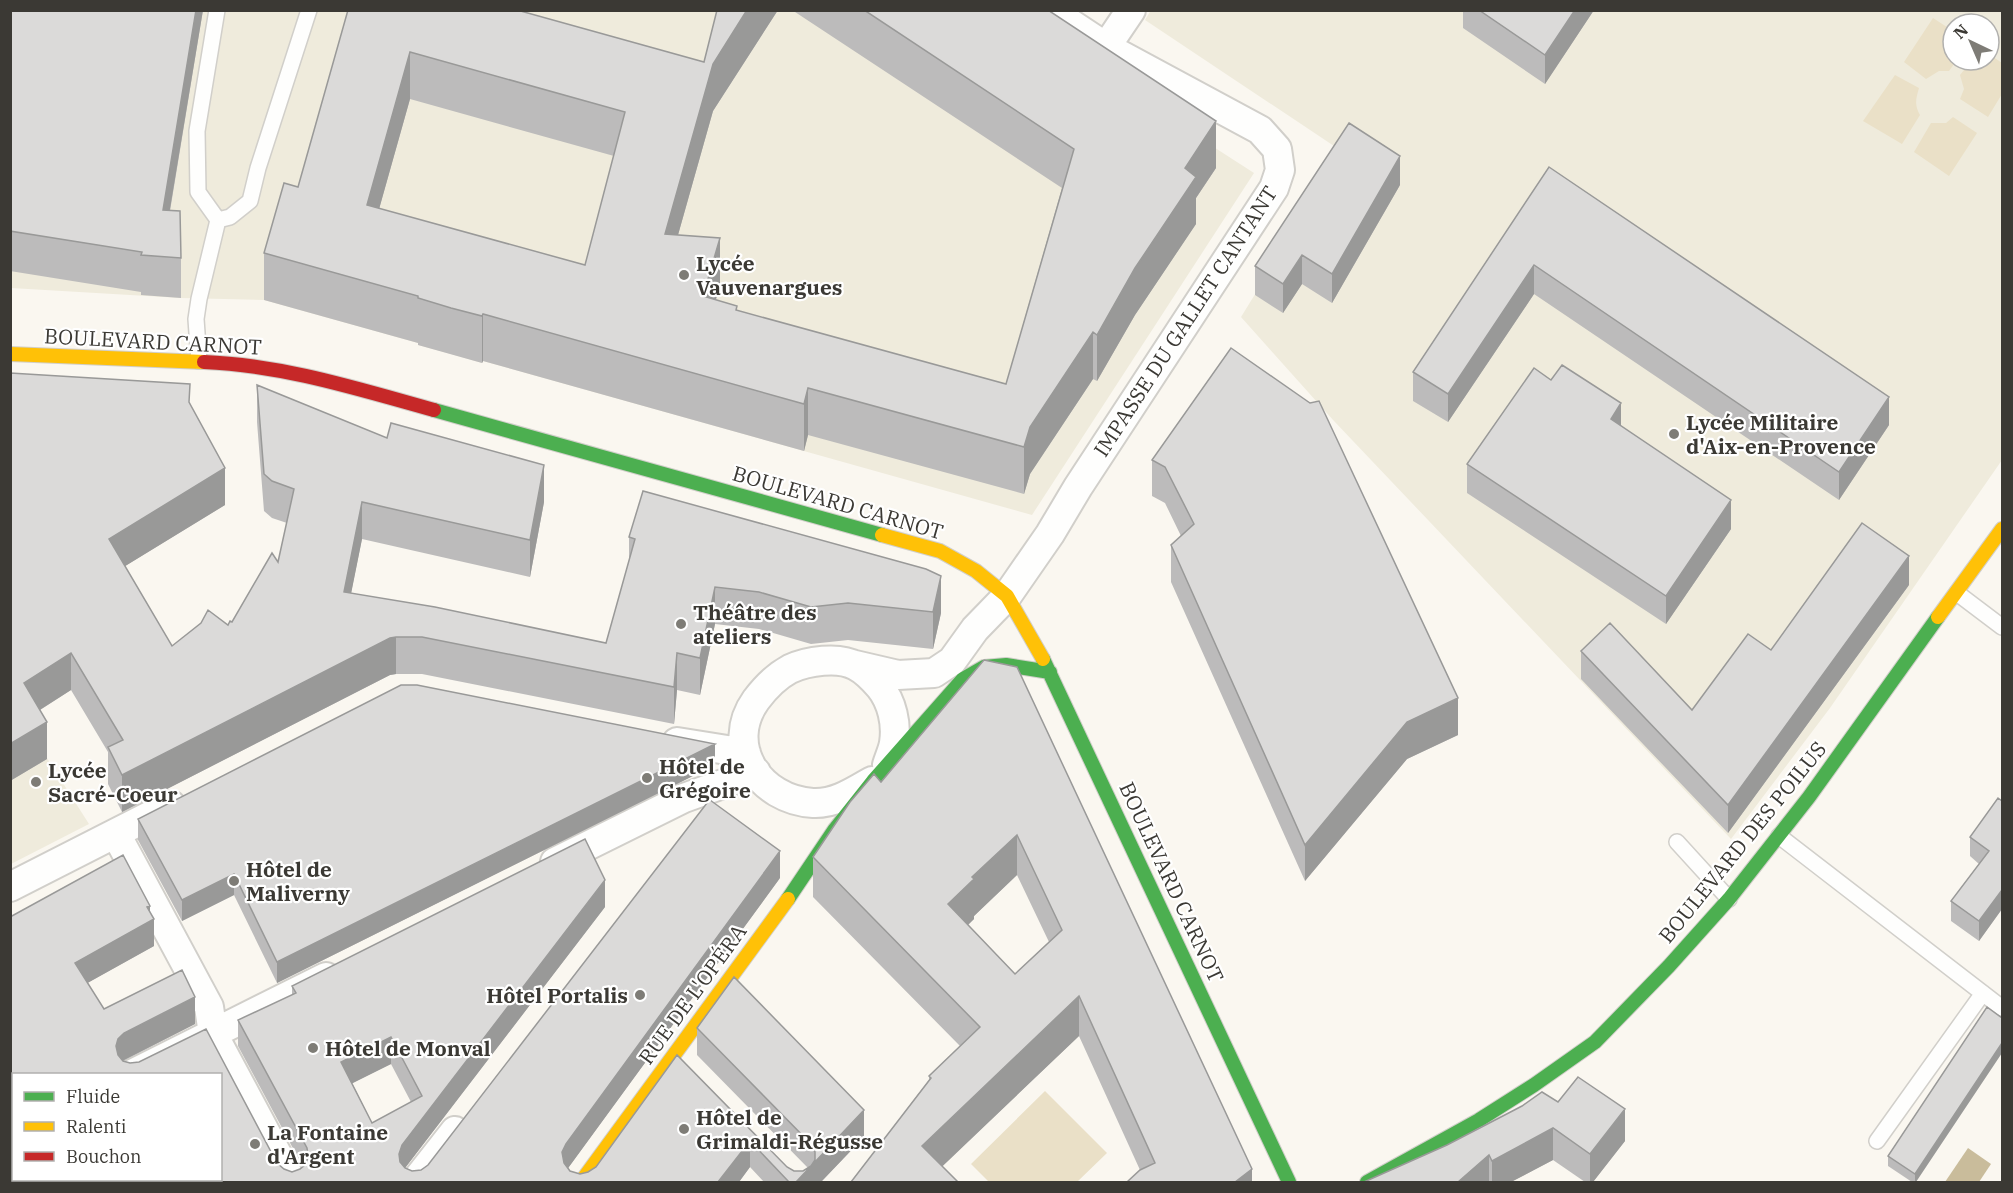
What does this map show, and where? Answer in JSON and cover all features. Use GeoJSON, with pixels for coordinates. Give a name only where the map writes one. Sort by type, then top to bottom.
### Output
{"type":"FeatureCollection","features":[{"type":"Feature","properties":{"kind":"main road","name":"BOULEVARD CARNOT"},"geometry":{"type":"LineString","coordinates":[[10,354],[237,363],[321,378],[769,505],[926,546],[976,571],[1007,596],[1050,672],[1289,1182]]}},
{"type":"Feature","properties":{"kind":"main road","name":"BOULEVARD DES POILUS"},"geometry":{"type":"LineString","coordinates":[[1367,1182],[1479,1120],[1595,1042],[1669,966],[1729,899],[1779,836],[2002,529]]}},
{"type":"Feature","properties":{"kind":"main road","name":"RUE DE L'OPÉRA"},"geometry":{"type":"LineString","coordinates":[[581,1182],[682,1062],[835,829],[880,773],[963,679],[984,667],[1006,665],[1050,672]]}},
{"type":"Feature","properties":{"kind":"street","name":"IMPASSE DU GALLET CANTANT"},"geometry":{"type":"LineString","coordinates":[[855,664],[898,675],[934,673],[952,661],[975,629],[1007,596],[1050,534],[1078,487],[1274,188],[1280,170],[1277,149],[1260,130],[1106,47],[1050,10]]}},
{"type":"Feature","properties":{"kind":"street"},"geometry":{"type":"LineString","coordinates":[[1106,47],[1131,10]]}},
{"type":"Feature","properties":{"kind":"street"},"geometry":{"type":"LineString","coordinates":[[837,660],[855,664],[871,677],[887,696],[894,717],[894,742],[880,773],[840,799],[814,803],[788,798],[766,785],[751,763],[742,736],[746,719],[756,700],[770,683],[790,669],[813,662],[837,660]]}},
{"type":"Feature","properties":{"kind":"street"},"geometry":{"type":"LineString","coordinates":[[652,737],[693,745],[751,763]]}},
{"type":"Feature","properties":{"kind":"street"},"geometry":{"type":"LineString","coordinates":[[688,827],[751,763]]}},
{"type":"Feature","properties":{"kind":"street"},"geometry":{"type":"LineString","coordinates":[[528,876],[751,763]]}},
{"type":"Feature","properties":{"kind":"street"},"geometry":{"type":"LineString","coordinates":[[10,887],[199,791]]}},
{"type":"Feature","properties":{"kind":"street"},"geometry":{"type":"LineString","coordinates":[[116,834],[209,1006],[213,1034],[292,1182]]}},
{"type":"Feature","properties":{"kind":"street"},"geometry":{"type":"LineString","coordinates":[[134,1073],[349,966]]}},
{"type":"Feature","properties":{"kind":"street"},"geometry":{"type":"LineString","coordinates":[[415,1182],[472,1108]]}},
{"type":"Feature","properties":{"kind":"lane"},"geometry":{"type":"LineString","coordinates":[[199,361],[196,319],[218,220],[198,192],[197,131],[217,10]]}},
{"type":"Feature","properties":{"kind":"lane"},"geometry":{"type":"LineString","coordinates":[[218,220],[230,217],[250,201],[258,168],[309,10]]}},
{"type":"Feature","properties":{"kind":"lane"},"geometry":{"type":"LineString","coordinates":[[1957,593],[2002,627]]}},
{"type":"Feature","properties":{"kind":"lane"},"geometry":{"type":"LineString","coordinates":[[1779,836],[2002,1008]]}},
{"type":"Feature","properties":{"kind":"lane"},"geometry":{"type":"LineString","coordinates":[[1677,842],[1729,899]]}},
{"type":"Feature","properties":{"kind":"lane"},"geometry":{"type":"LineString","coordinates":[[1877,1141],[1983,993]]}},
{"type":"Feature","properties":{"kind":"shaded area","name":"Lycée Militaire d'Aix-en-Provence"},"geometry":{"type":"Polygon","coordinates":[[[1151,10],[2002,11],[2002,460],[1830,708],[1731,839],[1334,421],[1241,317],[1343,152],[1145,20],[1151,10]]]}},
{"type":"Feature","properties":{"kind":"shaded area","name":"Lycée Vauvenargues"},"geometry":{"type":"Polygon","coordinates":[[[10,11],[1003,11],[1254,173],[1032,515],[483,361],[482,363],[264,300],[181,298],[11,288],[10,11]]]}},
{"type":"Feature","properties":{"kind":"shaded area"},"geometry":{"type":"Polygon","coordinates":[[[1933,18],[1941,23],[1941,71],[1926,79],[1904,62],[1933,18]]]}},
{"type":"Feature","properties":{"kind":"shaded area"},"geometry":{"type":"Polygon","coordinates":[[[2002,63],[2002,94],[1988,117],[1960,99],[1964,89],[1960,75],[1962,72],[2001,72],[2002,63]]]}},
{"type":"Feature","properties":{"kind":"shaded area"},"geometry":{"type":"Polygon","coordinates":[[[1895,75],[1919,88],[1916,102],[1920,115],[1902,144],[1863,121],[1895,75]]]}},
{"type":"Feature","properties":{"kind":"shaded area"},"geometry":{"type":"Polygon","coordinates":[[[1953,117],[1977,133],[1949,176],[1914,152],[1931,123],[1946,123],[1953,117]]]}},
{"type":"Feature","properties":{"kind":"shaded area","name":"Lycée Sacré-Coeur"},"geometry":{"type":"Polygon","coordinates":[[[10,700],[89,824],[11,864],[10,864],[10,700]]]}},
{"type":"Feature","properties":{"kind":"shaded area"},"geometry":{"type":"Polygon","coordinates":[[[1045,1091],[1107,1153],[1077,1182],[989,1182],[971,1164],[1045,1091]]]}},
{"type":"Feature","properties":{"kind":"shaded area"},"geometry":{"type":"Polygon","coordinates":[[[1968,1148],[1991,1164],[1979,1182],[1945,1182],[1968,1148]]]}},
{"type":"Feature","properties":{"kind":"building"},"geometry":{"type":"Polygon","coordinates":[[[10,10],[196,10],[163,210],[180,211],[181,258],[141,255],[142,252],[10,231],[10,10]]]}},
{"type":"Feature","properties":{"kind":"building"},"geometry":{"type":"Polygon","coordinates":[[[348,10],[517,10],[704,62],[717,10],[747,10],[713,64],[665,234],[720,238],[703,296],[737,306],[736,310],[1006,384],[1074,149],[864,10],[1048,10],[1216,121],[1185,168],[1196,177],[1135,268],[1097,335],[1093,332],[1030,427],[1024,447],[808,388],[804,404],[483,314],[482,316],[451,308],[418,298],[418,296],[264,253],[284,183],[298,187],[348,10]],[[410,52],[367,205],[585,265],[625,112],[410,52]]]}},
{"type":"Feature","properties":{"kind":"building"},"geometry":{"type":"Polygon","coordinates":[[[1479,10],[1575,10],[1545,55],[1479,10]]]}},
{"type":"Feature","properties":{"kind":"building"},"geometry":{"type":"Polygon","coordinates":[[[1349,123],[1400,156],[1332,274],[1302,255],[1283,284],[1255,266],[1349,123]]]}},
{"type":"Feature","properties":{"kind":"building"},"geometry":{"type":"Polygon","coordinates":[[[1549,167],[1889,397],[1839,472],[1534,265],[1448,394],[1413,372],[1549,167]]]}},
{"type":"Feature","properties":{"kind":"building"},"geometry":{"type":"Polygon","coordinates":[[[1231,348],[1310,403],[1319,401],[1458,698],[1407,722],[1305,845],[1171,545],[1194,524],[1165,467],[1152,460],[1231,348]]]}},
{"type":"Feature","properties":{"kind":"building"},"geometry":{"type":"Polygon","coordinates":[[[1562,365],[1621,403],[1611,419],[1731,500],[1666,596],[1467,464],[1534,368],[1551,380],[1562,365]]]}},
{"type":"Feature","properties":{"kind":"building"},"geometry":{"type":"Polygon","coordinates":[[[10,373],[190,384],[189,402],[225,468],[109,539],[172,646],[201,623],[208,610],[228,625],[230,621],[232,622],[272,553],[278,562],[294,489],[272,481],[264,474],[257,385],[387,438],[391,423],[544,465],[530,540],[362,502],[344,592],[435,607],[606,643],[635,539],[629,537],[643,491],[926,569],[941,576],[933,612],[848,603],[811,607],[759,592],[715,587],[700,658],[677,653],[674,687],[422,637],[390,638],[122,775],[108,747],[123,740],[71,653],[24,683],[47,722],[10,744],[10,373]]]}},
{"type":"Feature","properties":{"kind":"building"},"geometry":{"type":"Polygon","coordinates":[[[1862,523],[1909,556],[1728,805],[1581,651],[1610,623],[1692,710],[1748,634],[1771,650],[1862,523]]]}},
{"type":"Feature","properties":{"kind":"building"},"geometry":{"type":"Polygon","coordinates":[[[984,660],[1017,667],[1252,1169],[1235,1182],[1127,1182],[1140,1170],[1155,1163],[1079,996],[922,1146],[958,1182],[851,1182],[931,1078],[929,1076],[980,1027],[813,857],[850,802],[874,774],[881,782],[984,660]],[[1017,835],[972,877],[974,879],[948,904],[1015,974],[1062,930],[1017,835]]]}},
{"type":"Feature","properties":{"kind":"building"},"geometry":{"type":"Polygon","coordinates":[[[401,685],[417,685],[715,744],[277,962],[234,874],[182,900],[138,819],[401,685]]]}},
{"type":"Feature","properties":{"kind":"building"},"geometry":{"type":"Polygon","coordinates":[[[1998,798],[2002,801],[2002,890],[1979,921],[1951,901],[1989,851],[1970,837],[1998,798]]]}},
{"type":"Feature","properties":{"kind":"building"},"geometry":{"type":"Polygon","coordinates":[[[710,800],[780,851],[562,1152],[564,1163],[570,1171],[580,1174],[596,1167],[677,1055],[787,1167],[794,1171],[803,1171],[811,1166],[815,1160],[815,1152],[811,1144],[697,1028],[734,977],[864,1110],[796,1182],[789,1182],[750,1141],[718,1182],[185,1182],[222,1181],[222,1073],[12,1073],[12,1092],[10,1092],[10,917],[123,855],[150,906],[147,907],[154,919],[75,963],[104,1009],[182,970],[195,997],[124,1033],[118,1039],[116,1046],[118,1055],[123,1061],[139,1062],[206,1029],[277,1163],[292,1172],[306,1164],[307,1148],[238,1020],[296,993],[292,986],[585,839],[605,880],[402,1145],[399,1154],[400,1162],[405,1168],[412,1171],[421,1170],[428,1165],[710,800]],[[391,1037],[341,1062],[372,1123],[422,1096],[391,1037]]]}},
{"type":"Feature","properties":{"kind":"building"},"geometry":{"type":"Polygon","coordinates":[[[1987,1007],[2002,1018],[2002,1043],[1915,1174],[1888,1156],[1987,1007]]]}},
{"type":"Feature","properties":{"kind":"building"},"geometry":{"type":"Polygon","coordinates":[[[1578,1077],[1625,1109],[1590,1154],[1553,1128],[1492,1161],[1489,1155],[1458,1182],[1364,1182],[1447,1145],[1522,1106],[1542,1092],[1558,1102],[1578,1077]]]}},
{"type":"Feature","properties":{"kind":"building"},"geometry":{"type":"Polygon","coordinates":[[[10,1125],[12,1125],[12,1181],[141,1181],[139,1182],[10,1182],[10,1125]]]}},
{"type":"Feature","properties":{"kind":"traffic: fast"},"geometry":{"type":"LineString","coordinates":[[434,410],[882,535]]}},
{"type":"Feature","properties":{"kind":"traffic: fast"},"geometry":{"type":"LineString","coordinates":[[1367,1182],[1479,1120],[1595,1042],[1669,966],[1729,899],[1809,797],[1938,617]]}},
{"type":"Feature","properties":{"kind":"traffic: fast"},"geometry":{"type":"LineString","coordinates":[[1043,659],[1289,1182]]}},
{"type":"Feature","properties":{"kind":"traffic: fast"},"geometry":{"type":"LineString","coordinates":[[788,899],[835,829],[873,781],[963,679],[984,667],[1006,665],[1050,672]]}},
{"type":"Feature","properties":{"kind":"traffic: slow"},"geometry":{"type":"LineString","coordinates":[[10,354],[204,362]]}},
{"type":"Feature","properties":{"kind":"traffic: slow"},"geometry":{"type":"LineString","coordinates":[[1938,617],[2002,529]]}},
{"type":"Feature","properties":{"kind":"traffic: slow"},"geometry":{"type":"LineString","coordinates":[[882,535],[940,551],[976,571],[1007,596],[1043,659]]}},
{"type":"Feature","properties":{"kind":"traffic: slow"},"geometry":{"type":"LineString","coordinates":[[581,1182],[788,899]]}},
{"type":"Feature","properties":{"kind":"traffic: jam"},"geometry":{"type":"LineString","coordinates":[[204,362],[291,373],[349,386],[434,410]]}},
{"type":"Feature","properties":{"kind":"place","name":"Lycée Vauvenargues"},"geometry":{"type":"Point","coordinates":[684,275]}},
{"type":"Feature","properties":{"kind":"place","name":"Lycée Militaire d'Aix-en-Provence"},"geometry":{"type":"Point","coordinates":[1674,434]}},
{"type":"Feature","properties":{"kind":"place","name":"Théâtre des ateliers"},"geometry":{"type":"Point","coordinates":[681,624]}},
{"type":"Feature","properties":{"kind":"place","name":"Hôtel de Grégoire"},"geometry":{"type":"Point","coordinates":[647,778]}},
{"type":"Feature","properties":{"kind":"place","name":"Lycée Sacré-Coeur"},"geometry":{"type":"Point","coordinates":[36,782]}},
{"type":"Feature","properties":{"kind":"place","name":"Hôtel de Maliverny"},"geometry":{"type":"Point","coordinates":[234,881]}},
{"type":"Feature","properties":{"kind":"place","name":"Hôtel Portalis"},"geometry":{"type":"Point","coordinates":[640,995]}},
{"type":"Feature","properties":{"kind":"place","name":"Hôtel de Monval"},"geometry":{"type":"Point","coordinates":[313,1048]}},
{"type":"Feature","properties":{"kind":"place","name":"Hôtel de Grimaldi-Régusse"},"geometry":{"type":"Point","coordinates":[684,1129]}},
{"type":"Feature","properties":{"kind":"place","name":"La Fontaine d'Argent"},"geometry":{"type":"Point","coordinates":[255,1144]}}]}
